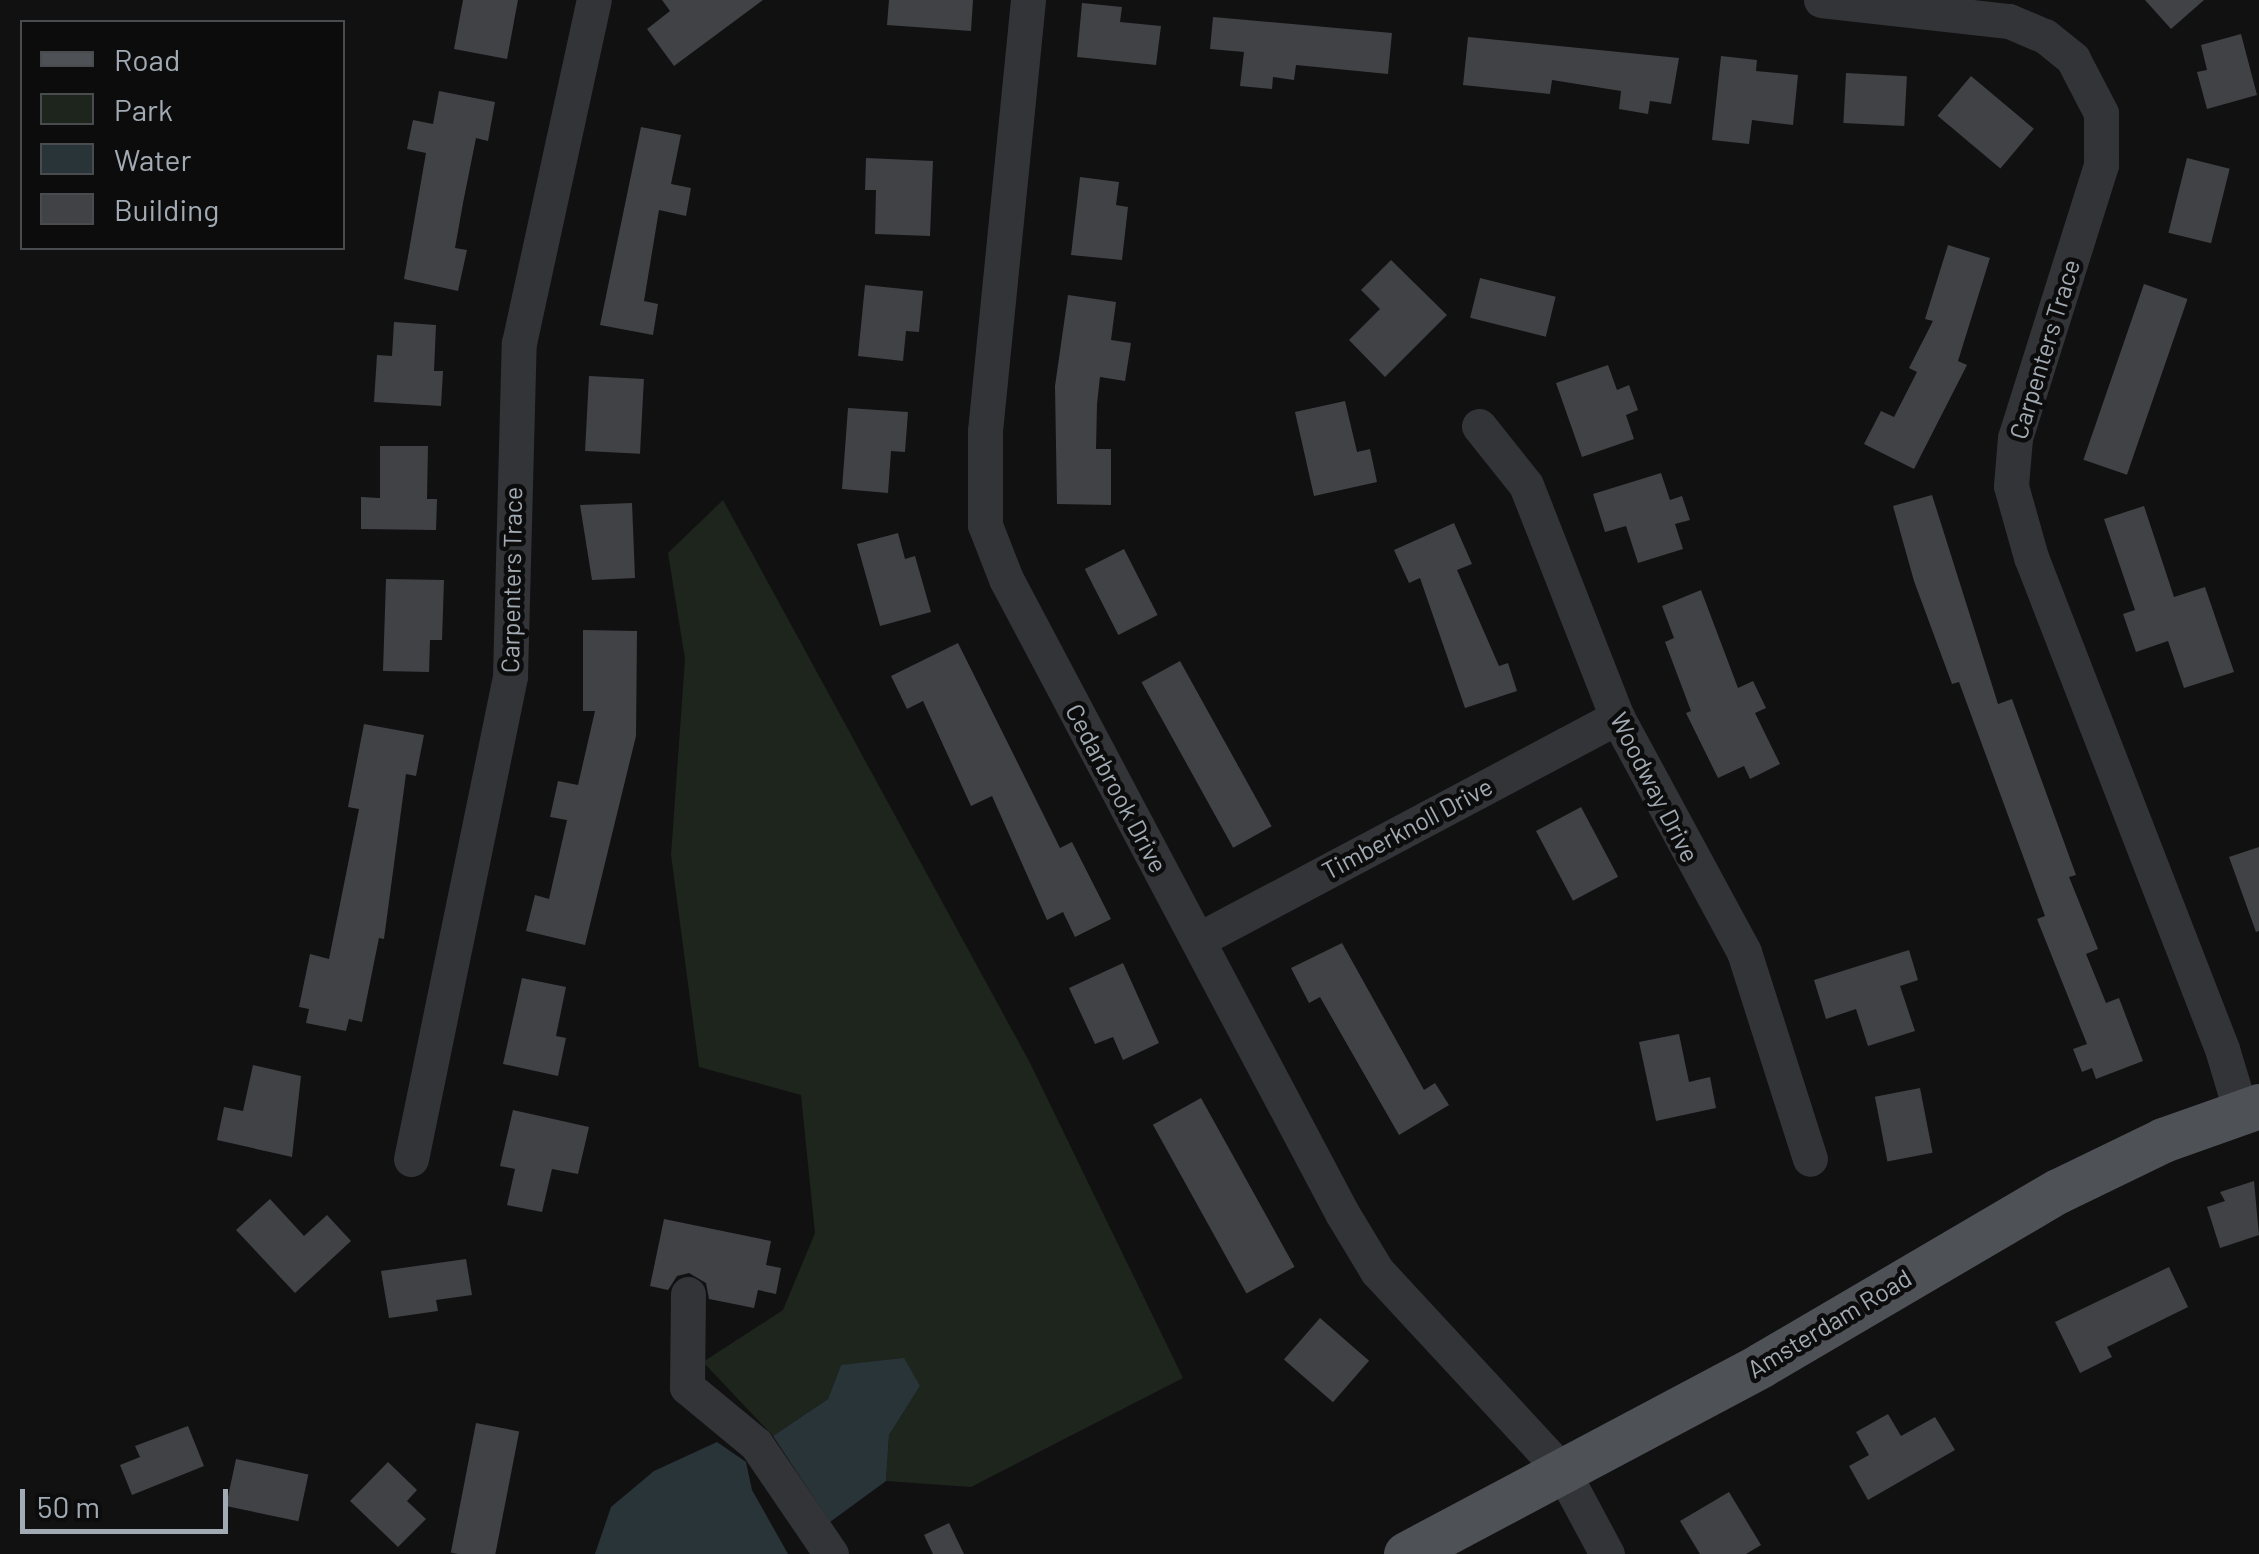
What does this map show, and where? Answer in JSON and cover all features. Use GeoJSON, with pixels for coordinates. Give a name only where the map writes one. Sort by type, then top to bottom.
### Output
{"type":"FeatureCollection","features":[{"type":"Feature","properties":{"kind":"main road","name":"Amsterdam Road"},"geometry":{"type":"LineString","coordinates":[[1406,1554],[1562,1472],[2058,1191],[2163,1140],[2250,1109]]}},
{"type":"Feature","properties":{"kind":"street","name":"Carpenters Trace"},"geometry":{"type":"LineString","coordinates":[[411,1158],[510,676],[519,342],[594,0]]}},
{"type":"Feature","properties":{"kind":"street","name":"Cedarbrook Drive"},"geometry":{"type":"LineString","coordinates":[[1028,0],[984,430],[985,525],[1006,579],[1378,1271],[1562,1472],[1608,1554]]}},
{"type":"Feature","properties":{"kind":"street","name":"Carpenters Trace"},"geometry":{"type":"LineString","coordinates":[[1821,0],[2010,22],[2045,36],[2073,59],[2101,114],[2101,165],[2015,438],[2011,486],[2031,556],[2250,1109]]}},
{"type":"Feature","properties":{"kind":"street","name":"Woodway Drive"},"geometry":{"type":"LineString","coordinates":[[1480,426],[1526,485],[1618,717],[1744,952],[1810,1158]]}},
{"type":"Feature","properties":{"kind":"street","name":"Timberknoll Drive"},"geometry":{"type":"LineString","coordinates":[[1198,940],[1618,717]]}},
{"type":"Feature","properties":{"kind":"street"},"geometry":{"type":"LineString","coordinates":[[688,1294],[687,1386],[756,1444],[831,1554]]}},
{"type":"Feature","properties":{"kind":"green space"},"geometry":{"type":"Polygon","coordinates":[[[723,500],[1030,1063],[1183,1378],[971,1487],[886,1481],[889,1435],[920,1386],[841,1365],[828,1399],[773,1436],[703,1362],[783,1310],[815,1233],[801,1095],[699,1067],[671,855],[685,659],[668,553],[723,500]]]}},
{"type":"Feature","properties":{"kind":"water"},"geometry":{"type":"Polygon","coordinates":[[[904,1358],[920,1386],[889,1435],[886,1481],[830,1522],[773,1436],[828,1399],[841,1365],[904,1358]]]}},
{"type":"Feature","properties":{"kind":"water"},"geometry":{"type":"Polygon","coordinates":[[[717,1442],[746,1462],[752,1490],[788,1554],[595,1554],[611,1507],[654,1471],[717,1442]]]}},
{"type":"Feature","properties":{"kind":"building"},"geometry":{"type":"Polygon","coordinates":[[[463,0],[518,0],[507,59],[454,49],[463,0]]]}},
{"type":"Feature","properties":{"kind":"building"},"geometry":{"type":"Polygon","coordinates":[[[662,0],[763,0],[674,66],[647,29],[670,11],[662,0]]]}},
{"type":"Feature","properties":{"kind":"building"},"geometry":{"type":"Polygon","coordinates":[[[889,0],[973,0],[971,31],[887,25],[889,0]]]}},
{"type":"Feature","properties":{"kind":"building"},"geometry":{"type":"Polygon","coordinates":[[[2145,0],[2204,0],[2171,29],[2145,0]]]}},
{"type":"Feature","properties":{"kind":"building"},"geometry":{"type":"Polygon","coordinates":[[[1082,3],[1122,7],[1120,22],[1161,26],[1156,65],[1077,57],[1082,3]]]}},
{"type":"Feature","properties":{"kind":"building"},"geometry":{"type":"Polygon","coordinates":[[[1213,17],[1392,33],[1388,74],[1296,65],[1294,80],[1273,77],[1272,89],[1240,86],[1244,52],[1210,49],[1213,17]]]}},
{"type":"Feature","properties":{"kind":"building"},"geometry":{"type":"Polygon","coordinates":[[[2241,34],[2257,95],[2207,109],[2197,72],[2207,70],[2201,45],[2241,34]]]}},
{"type":"Feature","properties":{"kind":"building"},"geometry":{"type":"Polygon","coordinates":[[[1468,37],[1679,58],[1671,104],[1650,101],[1648,114],[1619,109],[1621,91],[1552,80],[1550,94],[1463,85],[1468,37]]]}},
{"type":"Feature","properties":{"kind":"building"},"geometry":{"type":"Polygon","coordinates":[[[1721,56],[1757,60],[1756,71],[1798,75],[1793,125],[1752,120],[1749,144],[1712,140],[1721,56]]]}},
{"type":"Feature","properties":{"kind":"building"},"geometry":{"type":"Polygon","coordinates":[[[1846,73],[1907,76],[1904,126],[1843,123],[1846,73]]]}},
{"type":"Feature","properties":{"kind":"building"},"geometry":{"type":"Polygon","coordinates":[[[1971,76],[2034,129],[2000,169],[1938,116],[1971,76]]]}},
{"type":"Feature","properties":{"kind":"building"},"geometry":{"type":"Polygon","coordinates":[[[439,91],[495,102],[488,141],[476,138],[463,203],[455,248],[467,250],[458,291],[404,279],[426,153],[407,149],[413,120],[433,124],[439,91]]]}},
{"type":"Feature","properties":{"kind":"building"},"geometry":{"type":"Polygon","coordinates":[[[641,127],[681,135],[671,184],[691,188],[686,216],[659,210],[644,301],[658,304],[653,335],[600,325],[641,127]]]}},
{"type":"Feature","properties":{"kind":"building"},"geometry":{"type":"Polygon","coordinates":[[[866,158],[933,161],[930,236],[875,234],[876,190],[865,190],[866,158]]]}},
{"type":"Feature","properties":{"kind":"building"},"geometry":{"type":"Polygon","coordinates":[[[2187,158],[2230,169],[2211,243],[2168,233],[2187,158]]]}},
{"type":"Feature","properties":{"kind":"building"},"geometry":{"type":"Polygon","coordinates":[[[1080,177],[1119,182],[1116,205],[1128,207],[1122,260],[1071,255],[1080,177]]]}},
{"type":"Feature","properties":{"kind":"building"},"geometry":{"type":"Polygon","coordinates":[[[1948,245],[1990,258],[1958,361],[1967,365],[1914,469],[1864,444],[1881,411],[1894,417],[1917,372],[1909,368],[1933,321],[1925,319],[1948,245]]]}},
{"type":"Feature","properties":{"kind":"building"},"geometry":{"type":"Polygon","coordinates":[[[1391,260],[1447,315],[1385,377],[1349,340],[1380,309],[1361,290],[1391,260]]]}},
{"type":"Feature","properties":{"kind":"building"},"geometry":{"type":"Polygon","coordinates":[[[1480,278],[1556,297],[1546,337],[1470,318],[1480,278]]]}},
{"type":"Feature","properties":{"kind":"building"},"geometry":{"type":"Polygon","coordinates":[[[2144,284],[2187,299],[2127,475],[2083,460],[2144,284]]]}},
{"type":"Feature","properties":{"kind":"building"},"geometry":{"type":"Polygon","coordinates":[[[865,285],[923,291],[919,332],[906,331],[903,361],[858,356],[865,285]]]}},
{"type":"Feature","properties":{"kind":"building"},"geometry":{"type":"Polygon","coordinates":[[[1068,295],[1116,302],[1111,340],[1131,343],[1125,381],[1100,377],[1096,449],[1111,449],[1111,505],[1057,504],[1055,386],[1068,295]]]}},
{"type":"Feature","properties":{"kind":"building"},"geometry":{"type":"Polygon","coordinates":[[[394,322],[436,325],[434,371],[443,371],[441,406],[374,402],[377,355],[392,356],[394,322]]]}},
{"type":"Feature","properties":{"kind":"building"},"geometry":{"type":"Polygon","coordinates":[[[1608,365],[1617,390],[1629,385],[1638,410],[1626,415],[1634,439],[1582,457],[1556,383],[1608,365]]]}},
{"type":"Feature","properties":{"kind":"building"},"geometry":{"type":"Polygon","coordinates":[[[589,376],[644,379],[640,454],[585,451],[589,376]]]}},
{"type":"Feature","properties":{"kind":"building"},"geometry":{"type":"Polygon","coordinates":[[[1345,401],[1357,452],[1370,449],[1377,482],[1314,496],[1295,412],[1345,401]]]}},
{"type":"Feature","properties":{"kind":"building"},"geometry":{"type":"Polygon","coordinates":[[[848,408],[908,412],[905,452],[891,451],[888,493],[842,489],[848,408]]]}},
{"type":"Feature","properties":{"kind":"building"},"geometry":{"type":"Polygon","coordinates":[[[380,446],[428,446],[427,499],[437,499],[436,530],[361,529],[361,497],[380,498],[380,446]]]}},
{"type":"Feature","properties":{"kind":"building"},"geometry":{"type":"Polygon","coordinates":[[[1661,473],[1670,500],[1682,496],[1690,520],[1675,524],[1683,549],[1638,563],[1626,526],[1605,532],[1593,494],[1661,473]]]}},
{"type":"Feature","properties":{"kind":"building"},"geometry":{"type":"Polygon","coordinates":[[[1932,495],[1998,704],[2012,699],[2076,875],[2069,877],[2098,949],[2086,954],[2106,1003],[2119,998],[2143,1061],[2096,1079],[2092,1068],[2082,1072],[2073,1049],[2087,1044],[2037,919],[2045,916],[1959,682],[1952,684],[1914,581],[1893,506],[1932,495]]]}},
{"type":"Feature","properties":{"kind":"building"},"geometry":{"type":"Polygon","coordinates":[[[632,503],[635,578],[592,580],[580,505],[632,503]]]}},
{"type":"Feature","properties":{"kind":"building"},"geometry":{"type":"Polygon","coordinates":[[[2144,506],[2174,597],[2205,587],[2234,672],[2184,688],[2168,641],[2136,652],[2123,614],[2135,610],[2104,519],[2144,506]]]}},
{"type":"Feature","properties":{"kind":"building"},"geometry":{"type":"Polygon","coordinates":[[[1454,523],[1472,564],[1457,570],[1499,666],[1508,663],[1517,691],[1465,708],[1420,578],[1409,583],[1394,550],[1454,523]]]}},
{"type":"Feature","properties":{"kind":"building"},"geometry":{"type":"Polygon","coordinates":[[[898,533],[905,559],[915,556],[931,612],[880,626],[857,544],[898,533]]]}},
{"type":"Feature","properties":{"kind":"building"},"geometry":{"type":"Polygon","coordinates":[[[1124,549],[1158,615],[1118,635],[1085,569],[1124,549]]]}},
{"type":"Feature","properties":{"kind":"building"},"geometry":{"type":"Polygon","coordinates":[[[386,579],[444,580],[442,640],[430,640],[429,672],[383,671],[386,579]]]}},
{"type":"Feature","properties":{"kind":"building"},"geometry":{"type":"Polygon","coordinates":[[[1701,590],[1738,688],[1753,681],[1766,708],[1755,713],[1780,764],[1750,779],[1744,766],[1718,778],[1686,713],[1691,711],[1665,642],[1674,638],[1662,606],[1701,590]]]}},
{"type":"Feature","properties":{"kind":"building"},"geometry":{"type":"Polygon","coordinates":[[[583,630],[637,631],[636,736],[585,945],[526,931],[535,895],[549,899],[567,820],[550,817],[558,781],[578,785],[595,711],[583,711],[583,630]]]}},
{"type":"Feature","properties":{"kind":"building"},"geometry":{"type":"Polygon","coordinates":[[[958,643],[1060,848],[1072,842],[1111,919],[1075,937],[1063,912],[1047,920],[992,796],[971,806],[923,701],[907,709],[891,676],[958,643]]]}},
{"type":"Feature","properties":{"kind":"building"},"geometry":{"type":"Polygon","coordinates":[[[1180,661],[1272,826],[1233,848],[1142,682],[1180,661]]]}},
{"type":"Feature","properties":{"kind":"building"},"geometry":{"type":"Polygon","coordinates":[[[364,724],[424,735],[416,776],[406,774],[384,939],[379,938],[362,1022],[349,1019],[346,1031],[306,1023],[309,1009],[299,1007],[310,954],[329,959],[359,809],[348,807],[364,724]]]}},
{"type":"Feature","properties":{"kind":"building"},"geometry":{"type":"Polygon","coordinates":[[[1581,807],[1618,877],[1573,901],[1536,831],[1581,807]]]}},
{"type":"Feature","properties":{"kind":"building"},"geometry":{"type":"Polygon","coordinates":[[[2259,847],[2259,931],[2256,932],[2229,857],[2259,847]]]}},
{"type":"Feature","properties":{"kind":"building"},"geometry":{"type":"Polygon","coordinates":[[[1342,943],[1424,1090],[1435,1083],[1449,1105],[1399,1135],[1320,997],[1309,1003],[1291,968],[1342,943]]]}},
{"type":"Feature","properties":{"kind":"building"},"geometry":{"type":"Polygon","coordinates":[[[1909,950],[1918,980],[1900,986],[1915,1031],[1868,1046],[1856,1009],[1826,1019],[1814,980],[1909,950]]]}},
{"type":"Feature","properties":{"kind":"building"},"geometry":{"type":"Polygon","coordinates":[[[1123,963],[1159,1043],[1123,1060],[1113,1037],[1095,1044],[1069,988],[1123,963]]]}},
{"type":"Feature","properties":{"kind":"building"},"geometry":{"type":"Polygon","coordinates":[[[522,978],[566,987],[556,1036],[566,1038],[558,1076],[503,1064],[522,978]]]}},
{"type":"Feature","properties":{"kind":"building"},"geometry":{"type":"Polygon","coordinates":[[[1679,1034],[1689,1082],[1710,1077],[1716,1108],[1656,1121],[1639,1042],[1679,1034]]]}},
{"type":"Feature","properties":{"kind":"building"},"geometry":{"type":"Polygon","coordinates":[[[253,1065],[301,1076],[292,1157],[217,1140],[224,1107],[243,1111],[253,1065]]]}},
{"type":"Feature","properties":{"kind":"building"},"geometry":{"type":"Polygon","coordinates":[[[1920,1088],[1933,1153],[1887,1162],[1875,1097],[1920,1088]]]}},
{"type":"Feature","properties":{"kind":"building"},"geometry":{"type":"Polygon","coordinates":[[[1201,1098],[1295,1267],[1246,1293],[1153,1125],[1201,1098]]]}},
{"type":"Feature","properties":{"kind":"building"},"geometry":{"type":"Polygon","coordinates":[[[513,1110],[589,1127],[578,1174],[552,1169],[542,1212],[507,1205],[515,1169],[500,1166],[513,1110]]]}},
{"type":"Feature","properties":{"kind":"building"},"geometry":{"type":"Polygon","coordinates":[[[2254,1181],[2259,1235],[2220,1248],[2207,1207],[2225,1201],[2220,1192],[2254,1181]]]}},
{"type":"Feature","properties":{"kind":"building"},"geometry":{"type":"Polygon","coordinates":[[[270,1199],[304,1236],[327,1215],[351,1241],[295,1293],[236,1230],[270,1199]]]}},
{"type":"Feature","properties":{"kind":"building"},"geometry":{"type":"Polygon","coordinates":[[[664,1219],[771,1241],[766,1265],[781,1268],[776,1294],[758,1290],[754,1308],[709,1299],[706,1283],[689,1273],[677,1276],[668,1290],[650,1286],[664,1219]]]}},
{"type":"Feature","properties":{"kind":"building"},"geometry":{"type":"Polygon","coordinates":[[[466,1259],[472,1295],[436,1300],[438,1311],[389,1318],[381,1271],[466,1259]]]}},
{"type":"Feature","properties":{"kind":"building"},"geometry":{"type":"Polygon","coordinates":[[[2169,1267],[2188,1307],[2107,1347],[2112,1357],[2080,1373],[2055,1322],[2169,1267]]]}},
{"type":"Feature","properties":{"kind":"building"},"geometry":{"type":"Polygon","coordinates":[[[1320,1318],[1369,1361],[1333,1402],[1284,1360],[1320,1318]]]}},
{"type":"Feature","properties":{"kind":"building"},"geometry":{"type":"Polygon","coordinates":[[[1888,1414],[1901,1436],[1935,1417],[1955,1450],[1868,1500],[1849,1466],[1869,1455],[1856,1432],[1888,1414]]]}},
{"type":"Feature","properties":{"kind":"building"},"geometry":{"type":"Polygon","coordinates":[[[476,1423],[519,1431],[495,1554],[451,1553],[476,1423]]]}},
{"type":"Feature","properties":{"kind":"building"},"geometry":{"type":"Polygon","coordinates":[[[188,1426],[204,1466],[132,1495],[120,1465],[140,1457],[135,1446],[188,1426]]]}},
{"type":"Feature","properties":{"kind":"building"},"geometry":{"type":"Polygon","coordinates":[[[236,1459],[308,1474],[298,1521],[226,1506],[236,1459]]]}},
{"type":"Feature","properties":{"kind":"building"},"geometry":{"type":"Polygon","coordinates":[[[388,1462],[417,1490],[407,1501],[426,1519],[398,1547],[350,1501],[388,1462]]]}},
{"type":"Feature","properties":{"kind":"building"},"geometry":{"type":"Polygon","coordinates":[[[1729,1492],[1761,1545],[1746,1554],[1700,1554],[1680,1521],[1729,1492]]]}},
{"type":"Feature","properties":{"kind":"building"},"geometry":{"type":"Polygon","coordinates":[[[949,1523],[964,1554],[933,1554],[924,1535],[949,1523]]]}}]}
